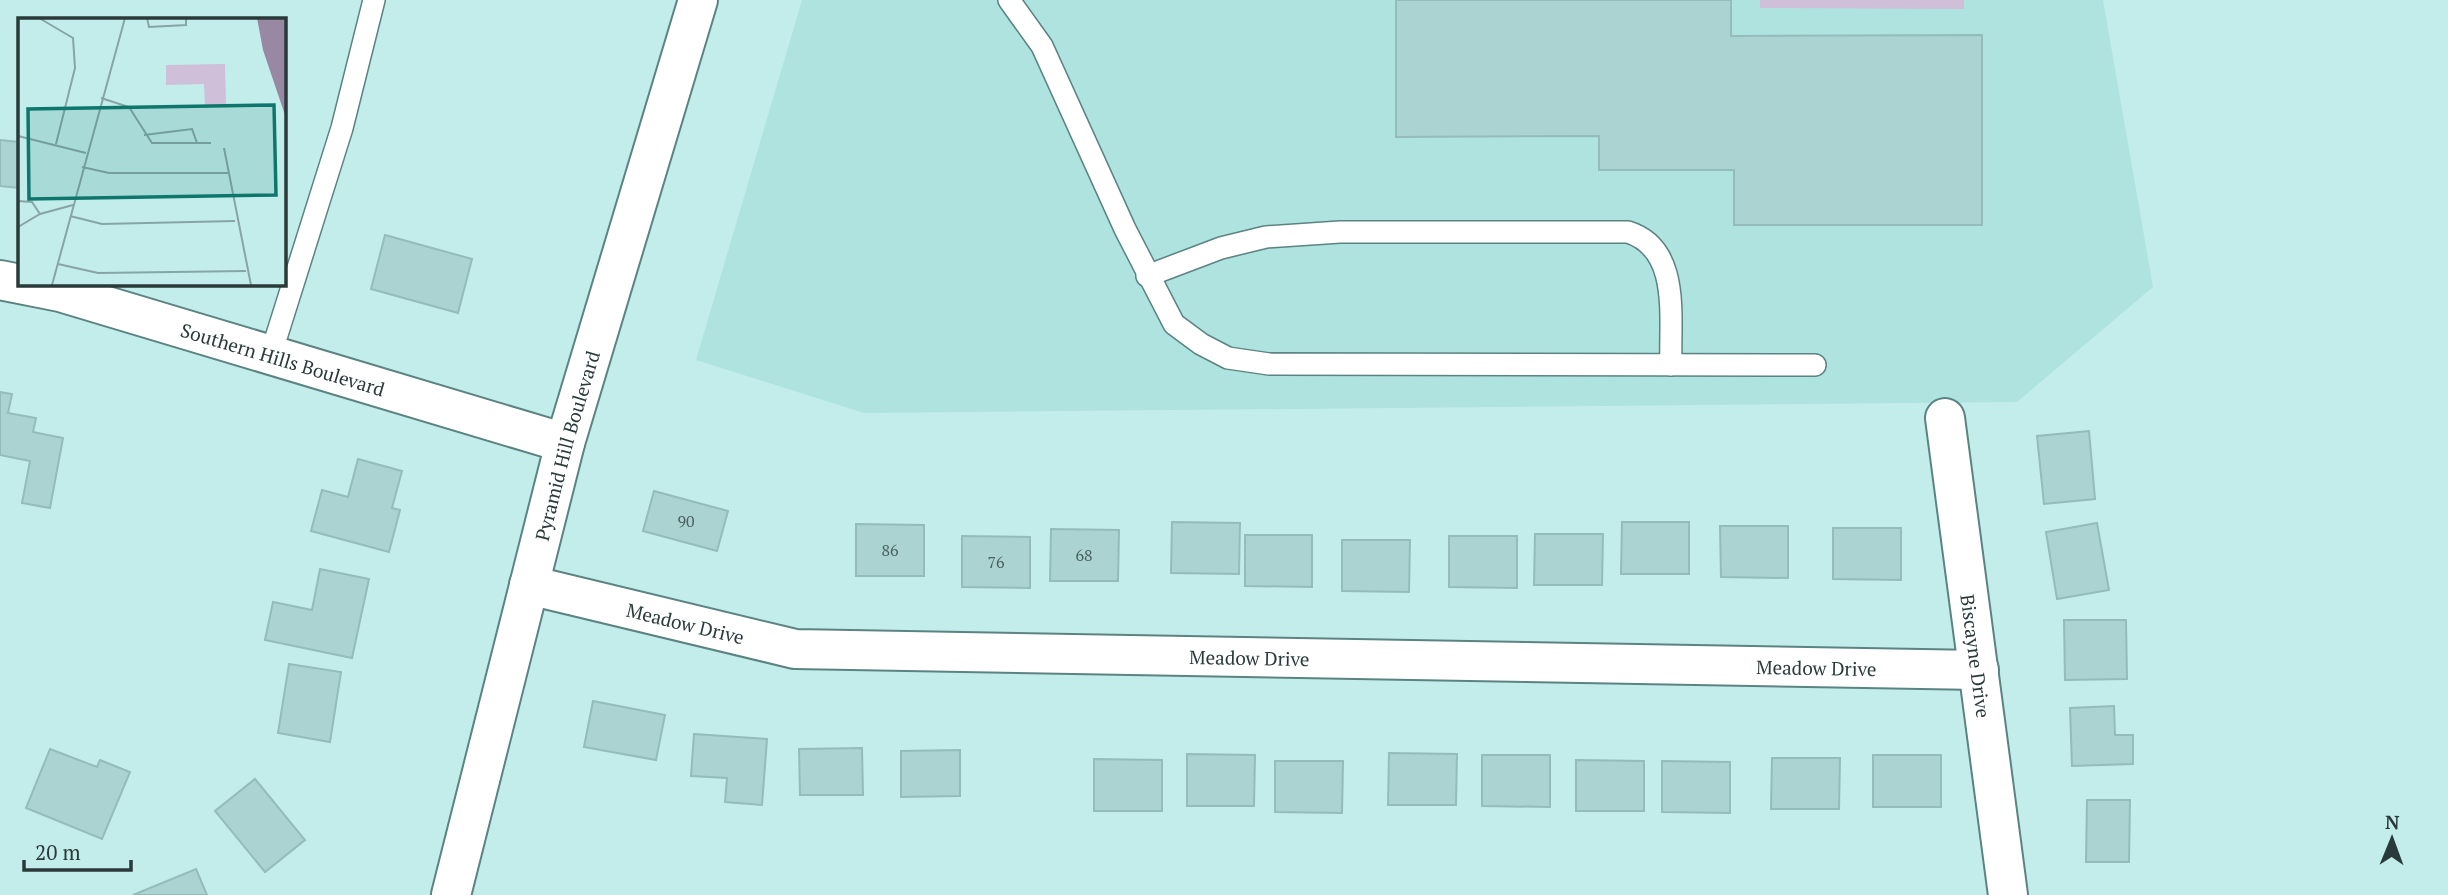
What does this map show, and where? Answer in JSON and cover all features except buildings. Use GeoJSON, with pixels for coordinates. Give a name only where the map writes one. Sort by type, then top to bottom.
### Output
{"type":"FeatureCollection","features":[{"type":"Feature","properties":{"kind":"street","name":"Pyramid Hill Boulevard"},"geometry":{"type":"LineString","coordinates":[[451,895],[565,443],[698,0]]}},
{"type":"Feature","properties":{"kind":"street","name":"Southern Hills Boulevard"},"geometry":{"type":"LineString","coordinates":[[0,280],[18,284]]}},
{"type":"Feature","properties":{"kind":"street","name":"Southern Hills Boulevard"},"geometry":{"type":"LineString","coordinates":[[25,285],[60,292],[270,357],[565,443]]}},
{"type":"Feature","properties":{"kind":"street","name":"Biscayne Drive"},"geometry":{"type":"LineString","coordinates":[[1945,418],[2008,895]]}},
{"type":"Feature","properties":{"kind":"street","name":"Meadow Drive"},"geometry":{"type":"LineString","coordinates":[[529,585],[795,649],[1979,670]]}},
{"type":"Feature","properties":{"kind":"lane"},"geometry":{"type":"LineString","coordinates":[[270,357],[342,128],[374,0]]}},
{"type":"Feature","properties":{"kind":"lane"},"geometry":{"type":"LineString","coordinates":[[1009,0],[1042,46],[1147,276],[1174,324],[1201,344],[1228,358],[1269,364],[1815,366]]}},
{"type":"Feature","properties":{"kind":"lane"},"geometry":{"type":"LineString","coordinates":[[1147,276],[1221,248],[1266,237],[1340,232],[1628,232],[1644,237],[1662,257],[1667,280],[1671,365]]}},
{"type":"Feature","properties":{"kind":"shaded area"},"geometry":{"type":"Polygon","coordinates":[[[802,0],[2103,0],[2153,287],[2017,402],[864,413],[696,360],[802,0]]]}},
{"type":"Feature","properties":{"kind":"shaded area"},"geometry":{"type":"Polygon","coordinates":[[[1760,0],[1964,0],[1964,9],[1760,8],[1760,0]]]}}]}
